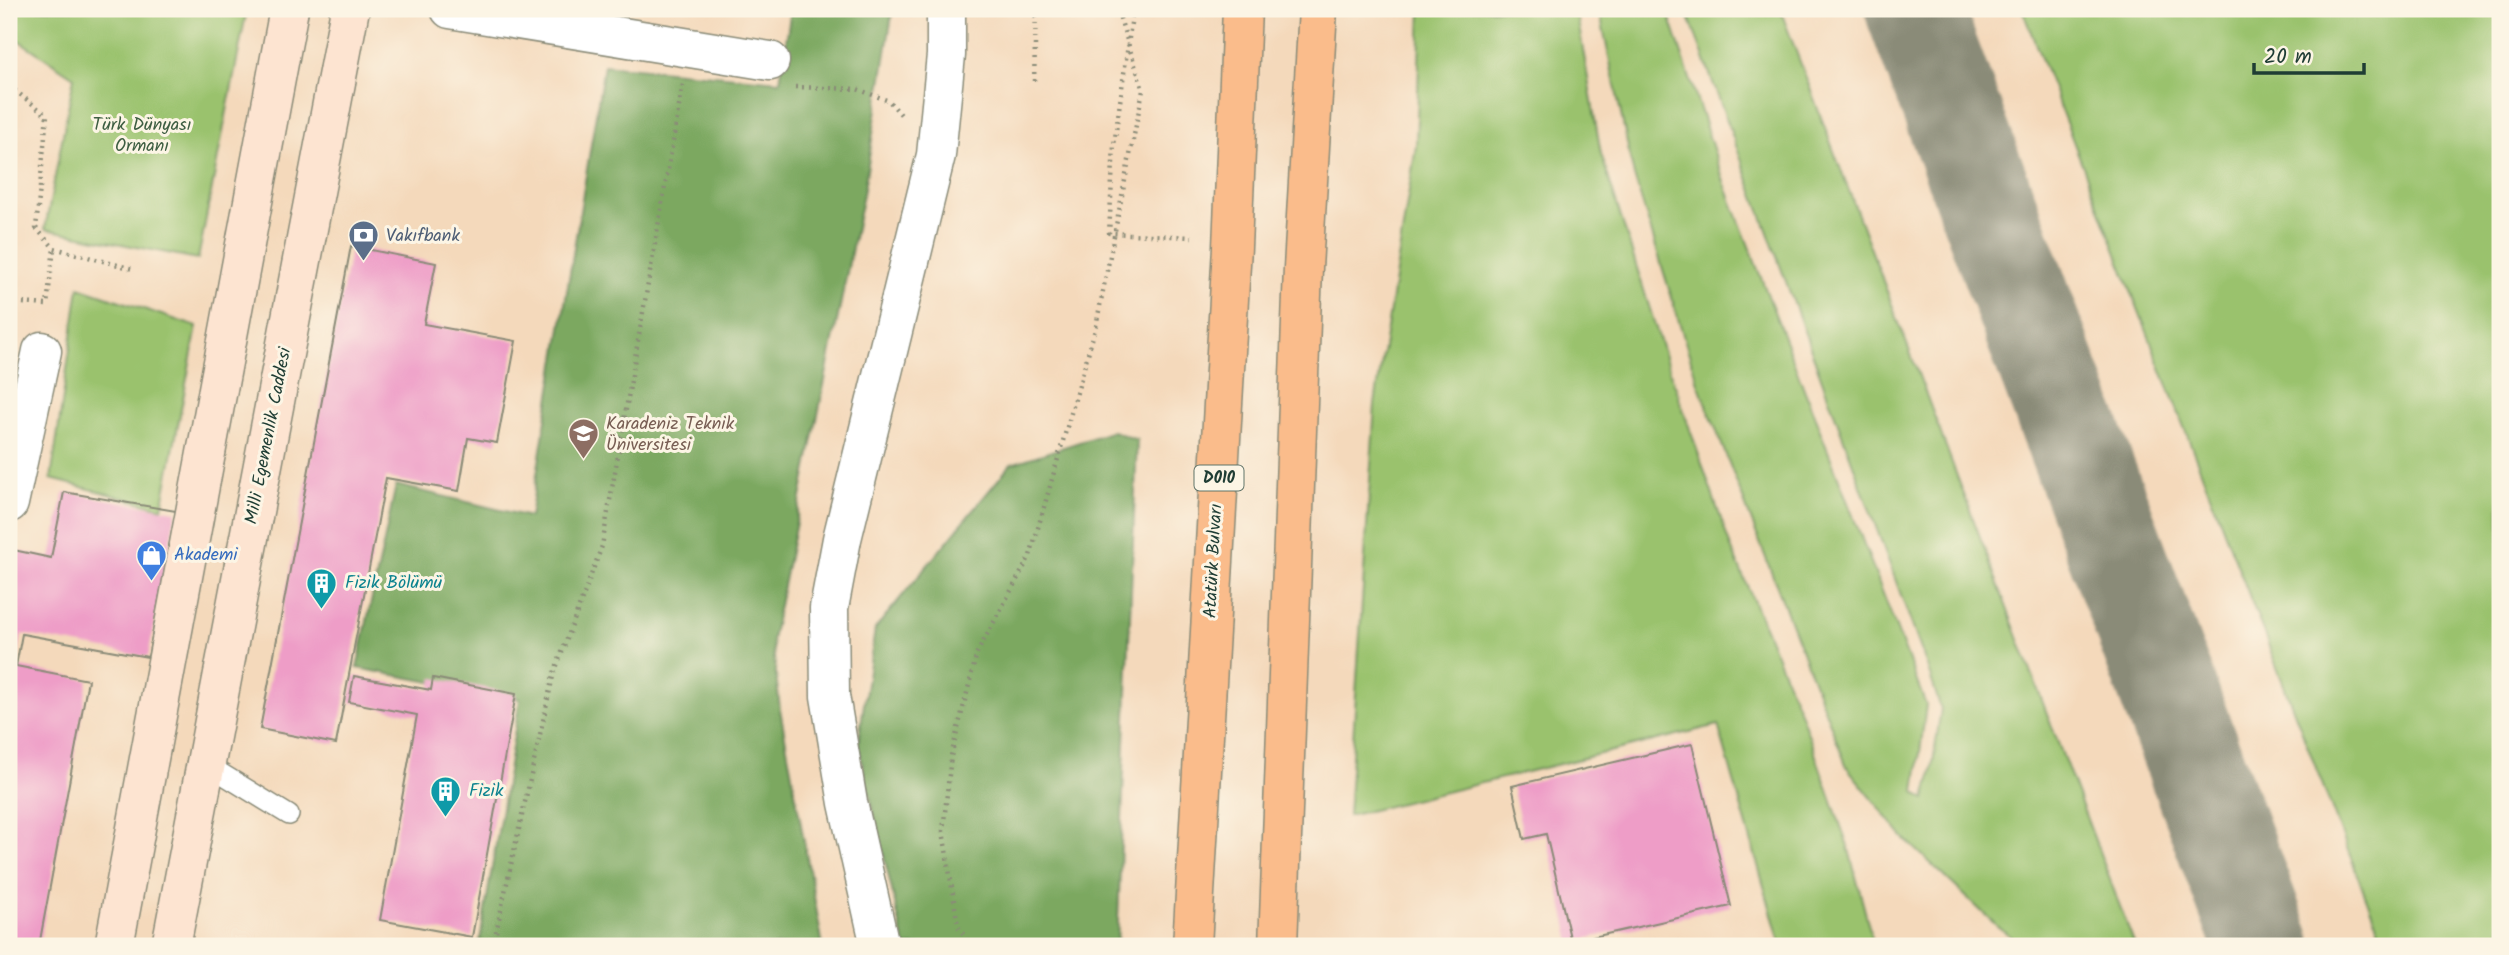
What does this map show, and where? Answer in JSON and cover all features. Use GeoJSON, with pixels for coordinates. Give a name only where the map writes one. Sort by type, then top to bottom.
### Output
{"type":"FeatureCollection","features":[{"type":"Feature","properties":{"kind":"highway","name":"Atatürk Bulvarı"},"geometry":{"type":"LineString","coordinates":[[1192,946],[1232,247],[1242,9]]}},
{"type":"Feature","properties":{"kind":"highway"},"geometry":{"type":"LineString","coordinates":[[1278,946],[1303,268],[1318,9]]}},
{"type":"Feature","properties":{"kind":"highway"},"geometry":{"type":"LineString","coordinates":[[1303,268],[1333,9]]}},
{"type":"Feature","properties":{"kind":"street"},"geometry":{"type":"LineString","coordinates":[[114,946],[289,9]]}},
{"type":"Feature","properties":{"kind":"street","name":"Milli Egemenlik Caddesi"},"geometry":{"type":"LineString","coordinates":[[171,946],[350,9]]}},
{"type":"Feature","properties":{"kind":"street"},"geometry":{"type":"LineString","coordinates":[[450,9],[689,48],[780,74]]}},
{"type":"Feature","properties":{"kind":"street"},"geometry":{"type":"LineString","coordinates":[[880,946],[848,803],[830,696],[829,608],[845,526],[936,155],[946,54],[946,9]]}},
{"type":"Feature","properties":{"kind":"street"},"geometry":{"type":"LineString","coordinates":[[9,503],[42,351]]}},
{"type":"Feature","properties":{"kind":"lane"},"geometry":{"type":"LineString","coordinates":[[206,765],[289,815]]}},
{"type":"Feature","properties":{"kind":"path"},"geometry":{"type":"LineString","coordinates":[[1034,80],[1036,9]]}},
{"type":"Feature","properties":{"kind":"path"},"geometry":{"type":"LineString","coordinates":[[971,946],[958,926],[943,831],[951,756],[977,653],[1030,556],[1096,326],[1143,90],[1117,9]]}},
{"type":"Feature","properties":{"kind":"path"},"geometry":{"type":"LineString","coordinates":[[1133,9],[1114,145],[1109,233],[1192,237]]}},
{"type":"Feature","properties":{"kind":"path"},"geometry":{"type":"LineString","coordinates":[[493,946],[553,676],[602,546],[689,48]]}},
{"type":"Feature","properties":{"kind":"path"},"geometry":{"type":"LineString","coordinates":[[780,74],[857,89],[888,101],[936,155]]}},
{"type":"Feature","properties":{"kind":"path"},"geometry":{"type":"LineString","coordinates":[[9,86],[47,115],[36,228],[54,248],[132,269]]}},
{"type":"Feature","properties":{"kind":"path"},"geometry":{"type":"LineString","coordinates":[[9,302],[47,305],[54,248]]}},
{"type":"Feature","properties":{"kind":"green space","name":"Türk Dünyası Ormanı"},"geometry":{"type":"Polygon","coordinates":[[[9,9],[247,9],[198,259],[45,229],[74,77],[9,34],[9,9]]]}},
{"type":"Feature","properties":{"kind":"green space"},"geometry":{"type":"Polygon","coordinates":[[[791,9],[893,9],[864,189],[772,640],[780,709],[823,946],[479,946],[520,699],[357,668],[396,485],[530,517],[604,65],[780,81],[791,9]]]}},
{"type":"Feature","properties":{"kind":"green space"},"geometry":{"type":"Polygon","coordinates":[[[1421,9],[1576,9],[1601,154],[1666,360],[1730,545],[1801,714],[1848,846],[1874,946],[1781,946],[1718,725],[1348,816],[1375,404],[1416,146],[1421,9]]]}},
{"type":"Feature","properties":{"kind":"green space"},"geometry":{"type":"Polygon","coordinates":[[[1599,9],[1667,9],[1723,179],[1926,705],[1915,792],[1925,799],[1941,709],[1686,9],[1780,9],[2135,946],[2024,946],[1997,926],[1902,836],[1847,767],[1698,383],[1634,176],[1599,9]]]}},
{"type":"Feature","properties":{"kind":"green space"},"geometry":{"type":"Polygon","coordinates":[[[2022,9],[2500,9],[2500,946],[2385,946],[2022,9]]]}},
{"type":"Feature","properties":{"kind":"green space"},"geometry":{"type":"Polygon","coordinates":[[[79,287],[197,327],[162,508],[51,479],[79,287]]]}},
{"type":"Feature","properties":{"kind":"green space"},"geometry":{"type":"Polygon","coordinates":[[[1113,431],[1137,440],[1117,946],[905,946],[858,745],[875,629],[1011,464],[1113,431]]]}},
{"type":"Feature","properties":{"kind":"building","name":"Fizik Bölümü"},"geometry":{"type":"Polygon","coordinates":[[[351,246],[436,263],[424,324],[516,341],[497,443],[468,438],[459,491],[386,478],[336,744],[260,729],[351,246]]]}},
{"type":"Feature","properties":{"kind":"building"},"geometry":{"type":"Polygon","coordinates":[[[64,492],[176,511],[148,657],[22,634],[16,666],[88,680],[39,946],[9,946],[9,549],[51,558],[64,492]]]}},
{"type":"Feature","properties":{"kind":"building","name":"Fizik"},"geometry":{"type":"Polygon","coordinates":[[[354,676],[431,690],[433,678],[516,694],[472,937],[380,920],[417,715],[349,702],[354,676]]]}},
{"type":"Feature","properties":{"kind":"building"},"geometry":{"type":"Polygon","coordinates":[[[1692,744],[1731,906],[1571,942],[1546,834],[1524,839],[1512,786],[1692,744]]]}},
{"type":"Feature","properties":{"kind":"taxiway"},"geometry":{"type":"LineString","coordinates":[[1914,9],[2263,946]]}},
{"type":"Feature","properties":{"kind":"place","name":"Vakıfbank"},"geometry":{"type":"Point","coordinates":[363,263]}},
{"type":"Feature","properties":{"kind":"place","name":"Karadeniz Teknik Üniversitesi"},"geometry":{"type":"Point","coordinates":[583,461]}},
{"type":"Feature","properties":{"kind":"place","name":"Akademi"},"geometry":{"type":"Point","coordinates":[151,582]}},
{"type":"Feature","properties":{"kind":"place","name":"Fizik Bölümü"},"geometry":{"type":"Point","coordinates":[322,610]}},
{"type":"Feature","properties":{"kind":"place","name":"Fizik"},"geometry":{"type":"Point","coordinates":[446,818]}}]}
